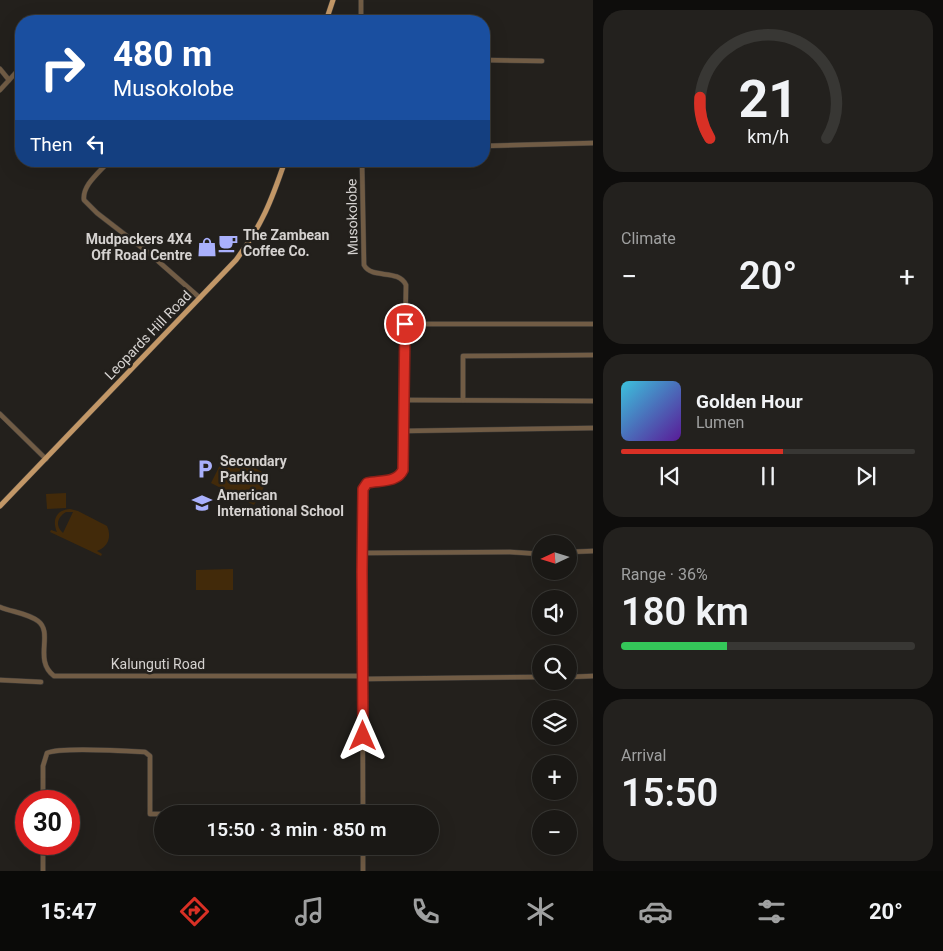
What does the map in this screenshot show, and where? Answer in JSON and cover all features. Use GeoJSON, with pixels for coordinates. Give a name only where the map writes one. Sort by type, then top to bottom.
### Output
{"type":"FeatureCollection","features":[{"type":"Feature","properties":{"kind":"main road"},"geometry":{"type":"LineString","coordinates":[[328,15],[332,0]]}},
{"type":"Feature","properties":{"kind":"main road","name":"Leopards Hill Road"},"geometry":{"type":"LineString","coordinates":[[0,506],[236,260],[261,223],[274,194],[282,167]]}},
{"type":"Feature","properties":{"kind":"street"},"geometry":{"type":"LineString","coordinates":[[361,0],[361,15]]}},
{"type":"Feature","properties":{"kind":"street"},"geometry":{"type":"LineString","coordinates":[[490,60],[542,62]]}},
{"type":"Feature","properties":{"kind":"street"},"geometry":{"type":"LineString","coordinates":[[0,70],[9,80]]}},
{"type":"Feature","properties":{"kind":"street"},"geometry":{"type":"LineString","coordinates":[[0,90],[15,74]]}},
{"type":"Feature","properties":{"kind":"street"},"geometry":{"type":"LineString","coordinates":[[490,146],[593,144]]}},
{"type":"Feature","properties":{"kind":"street"},"geometry":{"type":"LineString","coordinates":[[104,167],[88,184],[83,194],[84,200],[200,298]]}},
{"type":"Feature","properties":{"kind":"street","name":"Musokolobe"},"geometry":{"type":"LineString","coordinates":[[362,167],[364,265],[371,272],[387,274],[404,281],[406,285],[403,464],[401,474],[399,477],[390,480],[367,483],[363,489],[364,805]]}},
{"type":"Feature","properties":{"kind":"street"},"geometry":{"type":"LineString","coordinates":[[405,324],[593,324]]}},
{"type":"Feature","properties":{"kind":"street"},"geometry":{"type":"LineString","coordinates":[[463,400],[463,356],[593,355]]}},
{"type":"Feature","properties":{"kind":"street"},"geometry":{"type":"LineString","coordinates":[[404,400],[593,401]]}},
{"type":"Feature","properties":{"kind":"street"},"geometry":{"type":"LineString","coordinates":[[0,414],[46,459]]}},
{"type":"Feature","properties":{"kind":"street"},"geometry":{"type":"LineString","coordinates":[[403,432],[593,428]]}},
{"type":"Feature","properties":{"kind":"street"},"geometry":{"type":"LineString","coordinates":[[578,552],[593,551]]}},
{"type":"Feature","properties":{"kind":"street"},"geometry":{"type":"LineString","coordinates":[[362,553],[532,553]]}},
{"type":"Feature","properties":{"kind":"street","name":"Kalunguti Road"},"geometry":{"type":"LineString","coordinates":[[0,607],[32,618],[41,624],[44,630],[45,665],[48,672],[54,676],[363,678]]}},
{"type":"Feature","properties":{"kind":"street"},"geometry":{"type":"LineString","coordinates":[[577,677],[593,676]]}},
{"type":"Feature","properties":{"kind":"street"},"geometry":{"type":"LineString","coordinates":[[363,678],[532,677]]}},
{"type":"Feature","properties":{"kind":"street"},"geometry":{"type":"LineString","coordinates":[[0,680],[41,682]]}},
{"type":"Feature","properties":{"kind":"street"},"geometry":{"type":"LineString","coordinates":[[43,790],[43,766],[47,753],[80,750],[145,752],[150,756],[150,814],[154,814]]}},
{"type":"Feature","properties":{"kind":"street"},"geometry":{"type":"LineString","coordinates":[[43,855],[43,871]]}},
{"type":"Feature","properties":{"kind":"street"},"geometry":{"type":"LineString","coordinates":[[363,855],[363,871]]}},
{"type":"Feature","properties":{"kind":"shaded area"},"geometry":{"type":"Polygon","coordinates":[[[226,453],[270,476],[254,505],[211,483],[226,453]]]}},
{"type":"Feature","properties":{"kind":"shaded area"},"geometry":{"type":"Polygon","coordinates":[[[66,493],[66,508],[47,509],[46,494],[66,493]]]}},
{"type":"Feature","properties":{"kind":"shaded area"},"geometry":{"type":"Polygon","coordinates":[[[65,510],[78,511],[107,526],[108,541],[104,547],[97,551],[102,554],[101,556],[50,532],[51,530],[57,532],[56,516],[65,510]],[[66,512],[59,519],[58,525],[63,533],[73,512],[66,512]]]}},
{"type":"Feature","properties":{"kind":"shaded area"},"geometry":{"type":"Polygon","coordinates":[[[233,569],[233,590],[196,590],[196,570],[233,569]]]}},
{"type":"Feature","properties":{"kind":"place","name":"The Zambean Coffee Co."},"geometry":{"type":"Point","coordinates":[228,243]}},
{"type":"Feature","properties":{"kind":"place","name":"Mudpackers 4X4 Off Road Centre"},"geometry":{"type":"Point","coordinates":[207,247]}},
{"type":"Feature","properties":{"kind":"place","name":"Secondary Parking"},"geometry":{"type":"Point","coordinates":[205,469]}},
{"type":"Feature","properties":{"kind":"place","name":"American International School"},"geometry":{"type":"Point","coordinates":[202,503]}},
{"type":"Feature","properties":{"kind":"route"},"geometry":{"type":"LineString","coordinates":[[363,736],[362,498],[363,489],[367,483],[399,477],[403,470],[405,324]]}}]}
